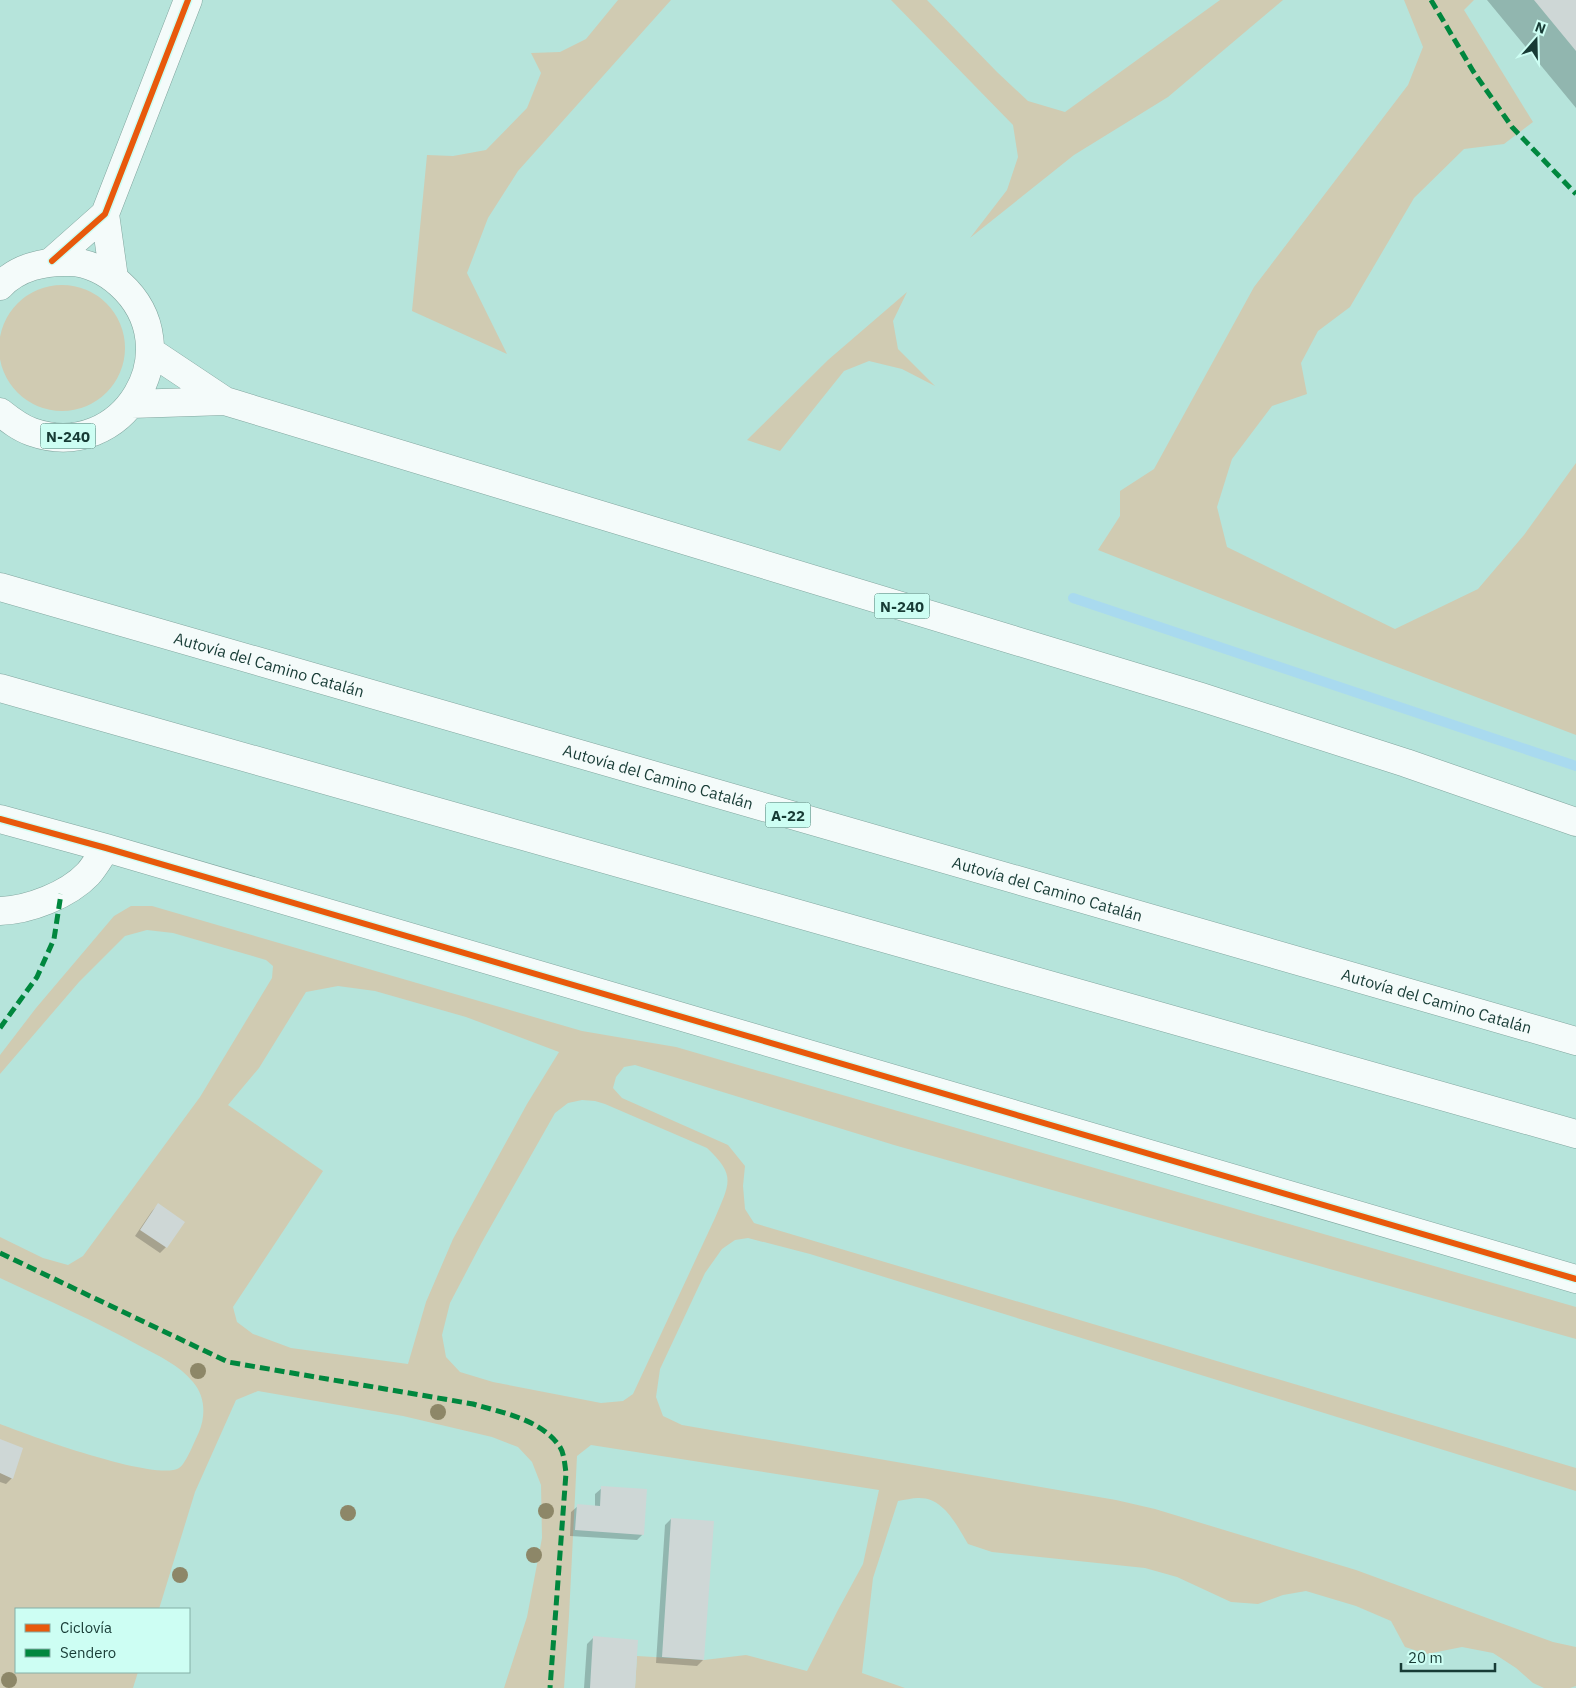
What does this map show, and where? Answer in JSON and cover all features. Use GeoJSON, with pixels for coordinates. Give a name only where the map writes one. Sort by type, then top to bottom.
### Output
{"type":"FeatureCollection","features":[{"type":"Feature","properties":{"kind":"main road"},"geometry":{"type":"LineString","coordinates":[[52,261],[105,214],[188,0]]}},
{"type":"Feature","properties":{"kind":"main road"},"geometry":{"type":"LineString","coordinates":[[105,214],[114,278]]}},
{"type":"Feature","properties":{"kind":"main road","name":"N-240"},"geometry":{"type":"LineString","coordinates":[[0,286],[26,268],[52,261],[75,262],[98,268],[114,278],[129,292],[141,309],[148,329],[150,351],[148,371],[140,391],[131,404],[116,419],[97,430],[80,436],[51,437],[31,432],[13,423],[0,412]]}},
{"type":"Feature","properties":{"kind":"main road","name":"N-240"},"geometry":{"type":"LineString","coordinates":[[150,351],[225,401],[1201,697],[1406,763],[1576,822]]}},
{"type":"Feature","properties":{"kind":"main road","name":"N-240"},"geometry":{"type":"LineString","coordinates":[[131,404],[225,401]]}},
{"type":"Feature","properties":{"kind":"main road","name":"Autovía del Camino Catalán"},"geometry":{"type":"LineString","coordinates":[[0,588],[1576,1041]]}},
{"type":"Feature","properties":{"kind":"main road"},"geometry":{"type":"LineString","coordinates":[[0,688],[1576,1134]]}},
{"type":"Feature","properties":{"kind":"main road"},"geometry":{"type":"LineString","coordinates":[[0,819],[106,848],[1576,1279]]}},
{"type":"Feature","properties":{"kind":"main road"},"geometry":{"type":"LineString","coordinates":[[0,910],[32,906],[61,894],[88,874],[106,848]]}},
{"type":"Feature","properties":{"kind":"shaded area"},"geometry":{"type":"Polygon","coordinates":[[[618,0],[671,0],[518,171],[488,218],[467,273],[507,354],[412,311],[427,155],[453,156],[486,150],[527,108],[541,73],[531,53],[560,52],[586,39],[618,0]]]}},
{"type":"Feature","properties":{"kind":"shaded area"},"geometry":{"type":"Polygon","coordinates":[[[891,0],[927,0],[1028,101],[1065,112],[1220,0],[1283,0],[1168,97],[1074,155],[970,238],[1007,190],[1018,157],[1013,125],[891,0]]]}},
{"type":"Feature","properties":{"kind":"shaded area"},"geometry":{"type":"Polygon","coordinates":[[[1404,0],[1474,0],[1464,10],[1533,122],[1504,144],[1464,149],[1414,198],[1350,307],[1318,331],[1301,363],[1307,394],[1272,406],[1232,459],[1217,507],[1227,547],[1395,629],[1478,589],[1524,535],[1576,463],[1576,735],[1098,550],[1120,516],[1120,491],[1154,469],[1254,287],[1408,85],[1423,47],[1404,0]]]}},
{"type":"Feature","properties":{"kind":"shaded area"},"geometry":{"type":"Polygon","coordinates":[[[62,285],[86,289],[107,303],[121,324],[125,348],[121,372],[107,393],[86,407],[62,411],[38,407],[17,393],[3,372],[-1,348],[3,324],[17,303],[38,289],[62,285]]]}},
{"type":"Feature","properties":{"kind":"shaded area"},"geometry":{"type":"Polygon","coordinates":[[[907,292],[893,321],[898,349],[935,386],[902,369],[869,361],[844,371],[780,451],[747,440],[828,360],[907,292]]]}},
{"type":"Feature","properties":{"kind":"shaded area"},"geometry":{"type":"Polygon","coordinates":[[[131,906],[152,906],[582,1031],[676,1047],[1576,1307],[1576,1339],[894,1145],[635,1065],[624,1067],[616,1077],[613,1088],[622,1098],[728,1145],[745,1166],[743,1186],[745,1209],[754,1223],[1576,1468],[1576,1491],[810,1254],[748,1238],[735,1240],[722,1249],[705,1273],[660,1369],[656,1397],[663,1416],[682,1425],[1116,1500],[1155,1509],[1356,1570],[1553,1642],[1576,1647],[1576,1686],[1570,1688],[1544,1688],[1533,1683],[1516,1668],[1493,1653],[1462,1647],[1427,1654],[1405,1647],[1391,1621],[1356,1606],[1306,1591],[1283,1595],[1258,1604],[1231,1602],[1177,1577],[1145,1568],[992,1552],[968,1544],[954,1521],[942,1507],[927,1499],[918,1498],[898,1501],[873,1578],[862,1673],[905,1688],[635,1688],[637,1656],[704,1660],[746,1655],[807,1671],[863,1564],[879,1490],[591,1445],[577,1456],[564,1688],[504,1688],[527,1617],[542,1538],[541,1485],[532,1462],[518,1447],[492,1437],[403,1416],[258,1391],[236,1400],[195,1492],[159,1608],[15,1608],[15,1673],[138,1673],[133,1688],[0,1688],[0,1424],[91,1455],[145,1469],[166,1471],[179,1468],[185,1462],[201,1426],[203,1406],[200,1393],[193,1382],[175,1366],[161,1357],[106,1328],[0,1278],[0,1237],[43,1258],[68,1265],[83,1256],[200,1097],[272,978],[273,966],[266,960],[173,933],[147,930],[125,936],[79,982],[0,1074],[0,1055],[36,1008],[114,916],[131,906]],[[338,986],[306,992],[259,1068],[228,1105],[323,1171],[233,1307],[237,1322],[253,1334],[291,1348],[408,1364],[426,1302],[453,1239],[527,1104],[559,1052],[466,1017],[375,991],[338,986]],[[582,1100],[568,1103],[555,1113],[450,1303],[442,1335],[446,1357],[460,1372],[493,1382],[601,1403],[623,1401],[633,1394],[715,1218],[724,1197],[728,1181],[723,1166],[707,1148],[595,1101],[582,1100]]]}},
{"type":"Feature","properties":{"kind":"building"},"geometry":{"type":"Polygon","coordinates":[[[1534,0],[1576,0],[1576,51],[1534,0]]]}},
{"type":"Feature","properties":{"kind":"building"},"geometry":{"type":"Polygon","coordinates":[[[158,1203],[185,1222],[167,1248],[140,1230],[158,1203]]]}},
{"type":"Feature","properties":{"kind":"building"},"geometry":{"type":"Polygon","coordinates":[[[0,1439],[23,1448],[13,1479],[0,1473],[0,1439]]]}},
{"type":"Feature","properties":{"kind":"building"},"geometry":{"type":"Polygon","coordinates":[[[601,1486],[647,1489],[644,1535],[575,1530],[577,1504],[600,1506],[601,1486]]]}},
{"type":"Feature","properties":{"kind":"building"},"geometry":{"type":"Polygon","coordinates":[[[671,1518],[714,1521],[704,1660],[662,1657],[671,1518]]]}},
{"type":"Feature","properties":{"kind":"building"},"geometry":{"type":"Polygon","coordinates":[[[593,1636],[638,1640],[635,1688],[590,1688],[593,1636]]]}},
{"type":"Feature","properties":{"kind":"waterway"},"geometry":{"type":"LineString","coordinates":[[1073,598],[1576,766]]}},
{"type":"Feature","properties":{"kind":"marked path"},"geometry":{"type":"LineString","coordinates":[[1431,0],[1473,71],[1512,127],[1576,194]]}},
{"type":"Feature","properties":{"kind":"marked path"},"geometry":{"type":"LineString","coordinates":[[0,1028],[37,977],[54,939],[61,894]]}},
{"type":"Feature","properties":{"kind":"marked path"},"geometry":{"type":"LineString","coordinates":[[0,1253],[228,1362],[473,1404],[521,1418],[552,1437],[560,1447],[566,1473],[550,1688]]}},
{"type":"Feature","properties":{"kind":"cycle path"},"geometry":{"type":"LineString","coordinates":[[52,261],[105,214],[188,0]]}},
{"type":"Feature","properties":{"kind":"cycle path"},"geometry":{"type":"LineString","coordinates":[[0,819],[106,848],[1576,1279]]}}]}
